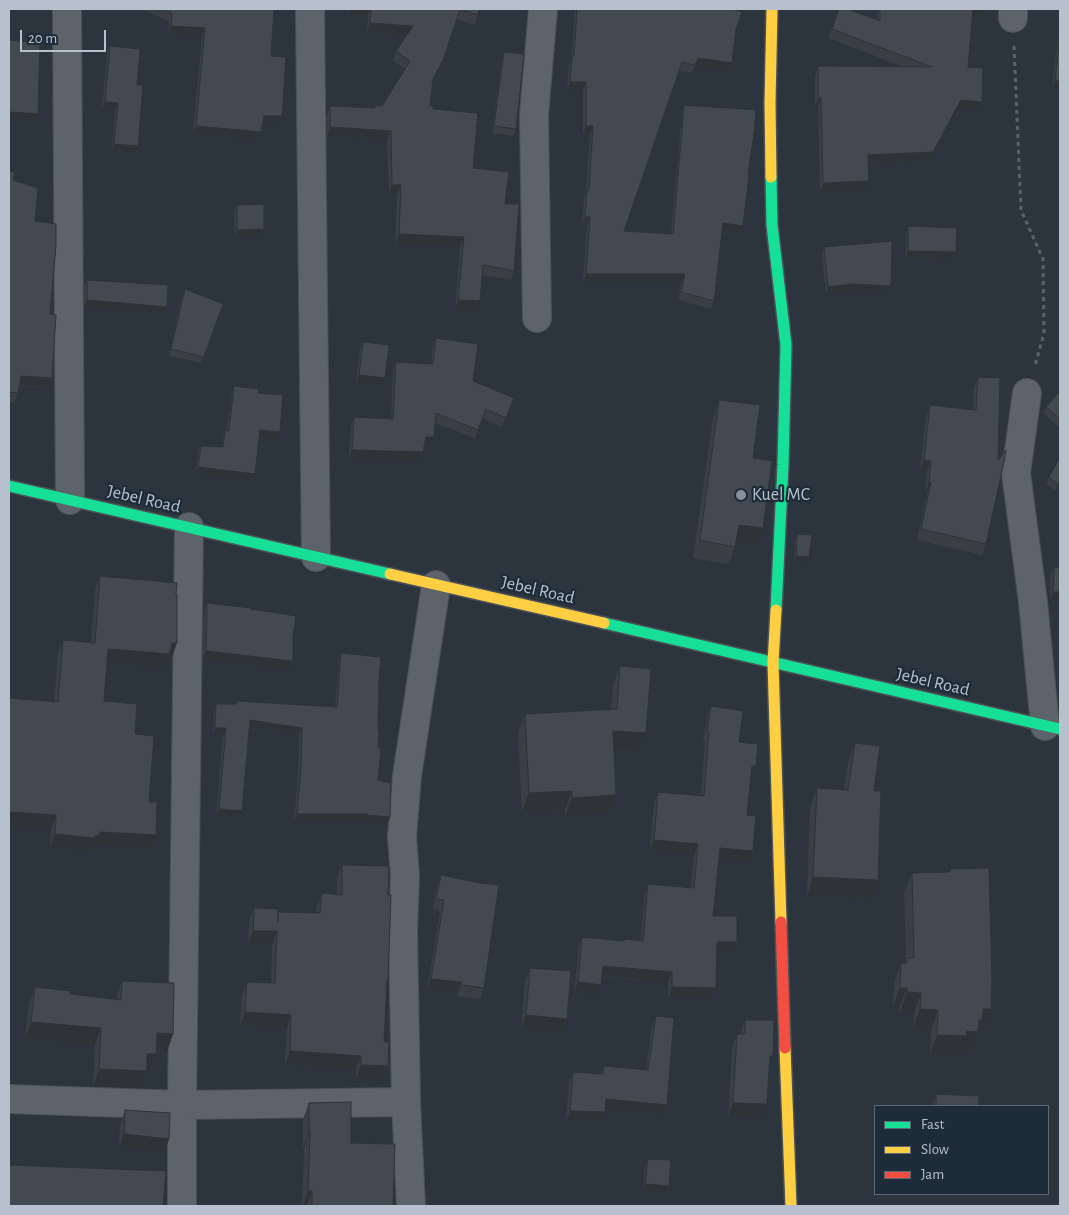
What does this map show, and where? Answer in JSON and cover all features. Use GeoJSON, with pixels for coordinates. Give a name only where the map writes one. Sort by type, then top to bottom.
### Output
{"type":"FeatureCollection","features":[{"type":"Feature","properties":{"kind":"street"},"geometry":{"type":"LineString","coordinates":[[67,9],[70,500]]}},
{"type":"Feature","properties":{"kind":"street"},"geometry":{"type":"LineString","coordinates":[[310,9],[316,557]]}},
{"type":"Feature","properties":{"kind":"street"},"geometry":{"type":"LineString","coordinates":[[537,318],[534,114],[543,9]]}},
{"type":"Feature","properties":{"kind":"street"},"geometry":{"type":"LineString","coordinates":[[772,9],[770,103],[772,225],[786,344],[783,465],[773,662],[791,1206]]}},
{"type":"Feature","properties":{"kind":"street"},"geometry":{"type":"LineString","coordinates":[[1028,393],[1016,473],[1033,602],[1053,728]]}},
{"type":"Feature","properties":{"kind":"street","name":"Jebel Road"},"geometry":{"type":"LineString","coordinates":[[9,486],[1053,728]]}},
{"type":"Feature","properties":{"kind":"street"},"geometry":{"type":"LineString","coordinates":[[182,1206],[189,528]]}},
{"type":"Feature","properties":{"kind":"street"},"geometry":{"type":"LineString","coordinates":[[411,1206],[406,1102],[403,931],[405,876],[402,837],[407,776],[436,585]]}},
{"type":"Feature","properties":{"kind":"street"},"geometry":{"type":"LineString","coordinates":[[9,1099],[182,1104],[406,1102]]}},
{"type":"Feature","properties":{"kind":"path"},"geometry":{"type":"LineString","coordinates":[[1013,13],[1021,210],[1043,259],[1044,333],[1028,393]]}},
{"type":"Feature","properties":{"kind":"building"},"geometry":{"type":"Polygon","coordinates":[[[163,9],[274,9],[271,56],[286,57],[282,116],[264,116],[261,132],[196,126],[205,28],[171,26],[172,13],[163,9]]]}},
{"type":"Feature","properties":{"kind":"building"},"geometry":{"type":"Polygon","coordinates":[[[371,9],[460,9],[443,60],[433,79],[430,106],[433,106],[433,109],[478,113],[473,168],[509,172],[505,204],[519,204],[514,271],[483,265],[480,301],[458,300],[464,237],[399,234],[401,185],[392,185],[391,131],[330,127],[330,106],[375,108],[375,105],[382,106],[410,61],[396,51],[413,26],[370,23],[371,9]]]}},
{"type":"Feature","properties":{"kind":"building"},"geometry":{"type":"Polygon","coordinates":[[[460,9],[480,9],[477,15],[460,9]]]}},
{"type":"Feature","properties":{"kind":"building"},"geometry":{"type":"Polygon","coordinates":[[[577,9],[733,9],[742,12],[736,29],[732,63],[698,58],[695,65],[682,62],[624,231],[673,234],[684,105],[756,110],[743,226],[723,223],[714,301],[681,292],[685,274],[586,274],[590,217],[585,217],[587,190],[589,190],[593,126],[586,126],[586,82],[570,82],[577,9]]]}},
{"type":"Feature","properties":{"kind":"building"},"geometry":{"type":"Polygon","coordinates":[[[839,9],[847,9],[880,21],[880,9],[973,9],[968,67],[983,68],[982,102],[961,100],[933,152],[868,155],[869,181],[823,183],[821,98],[818,98],[818,66],[932,67],[832,29],[839,9]]]}},
{"type":"Feature","properties":{"kind":"building"},"geometry":{"type":"Polygon","coordinates":[[[1060,32],[1060,81],[1055,81],[1060,32]]]}},
{"type":"Feature","properties":{"kind":"building"},"geometry":{"type":"Polygon","coordinates":[[[9,40],[40,43],[38,114],[9,112],[9,40]]]}},
{"type":"Feature","properties":{"kind":"building"},"geometry":{"type":"Polygon","coordinates":[[[110,46],[140,49],[137,85],[143,85],[138,146],[114,144],[118,103],[105,102],[110,46]]]}},
{"type":"Feature","properties":{"kind":"building"},"geometry":{"type":"Polygon","coordinates":[[[504,52],[524,54],[516,129],[494,126],[504,52]]]}},
{"type":"Feature","properties":{"kind":"building"},"geometry":{"type":"Polygon","coordinates":[[[9,171],[15,172],[13,180],[38,188],[35,221],[56,224],[50,314],[56,315],[52,378],[21,376],[18,393],[9,392],[9,171]]]}},
{"type":"Feature","properties":{"kind":"building"},"geometry":{"type":"Polygon","coordinates":[[[264,204],[264,229],[237,230],[237,205],[264,204]]]}},
{"type":"Feature","properties":{"kind":"building"},"geometry":{"type":"Polygon","coordinates":[[[908,226],[957,228],[956,252],[908,251],[908,226]]]}},
{"type":"Feature","properties":{"kind":"building"},"geometry":{"type":"Polygon","coordinates":[[[892,241],[891,286],[852,284],[828,287],[824,247],[892,241]]]}},
{"type":"Feature","properties":{"kind":"building"},"geometry":{"type":"Polygon","coordinates":[[[87,280],[168,285],[167,307],[87,300],[87,280]]]}},
{"type":"Feature","properties":{"kind":"building"},"geometry":{"type":"Polygon","coordinates":[[[185,289],[223,304],[204,357],[171,349],[185,289]]]}},
{"type":"Feature","properties":{"kind":"building"},"geometry":{"type":"Polygon","coordinates":[[[436,338],[478,344],[473,381],[514,398],[506,418],[486,409],[478,430],[436,413],[434,437],[426,437],[423,452],[352,450],[354,417],[393,419],[396,362],[433,364],[436,338]]]}},
{"type":"Feature","properties":{"kind":"building"},"geometry":{"type":"Polygon","coordinates":[[[363,342],[389,345],[385,378],[359,375],[363,342]]]}},
{"type":"Feature","properties":{"kind":"building"},"geometry":{"type":"Polygon","coordinates":[[[978,377],[1000,378],[998,460],[1006,450],[986,544],[921,529],[931,482],[929,482],[931,461],[924,460],[930,405],[976,410],[978,377]]]}},
{"type":"Feature","properties":{"kind":"building"},"geometry":{"type":"Polygon","coordinates":[[[234,386],[259,389],[258,393],[283,395],[280,432],[260,430],[255,474],[198,467],[201,446],[223,447],[225,430],[229,431],[234,386]]]}},
{"type":"Feature","properties":{"kind":"building"},"geometry":{"type":"Polygon","coordinates":[[[1060,391],[1060,419],[1046,407],[1060,391]]]}},
{"type":"Feature","properties":{"kind":"building"},"geometry":{"type":"Polygon","coordinates":[[[719,400],[760,405],[753,458],[772,461],[763,528],[739,525],[735,547],[700,540],[719,400]]]}},
{"type":"Feature","properties":{"kind":"building"},"geometry":{"type":"Polygon","coordinates":[[[1060,457],[1060,481],[1058,484],[1049,477],[1060,457]]]}},
{"type":"Feature","properties":{"kind":"building"},"geometry":{"type":"Polygon","coordinates":[[[797,534],[812,535],[809,557],[796,556],[797,534]]]}},
{"type":"Feature","properties":{"kind":"building"},"geometry":{"type":"Polygon","coordinates":[[[1054,567],[1060,568],[1060,592],[1053,592],[1054,567]]]}},
{"type":"Feature","properties":{"kind":"building"},"geometry":{"type":"Polygon","coordinates":[[[100,576],[177,583],[177,643],[172,643],[169,654],[108,649],[104,701],[137,704],[135,734],[154,736],[149,802],[157,802],[156,835],[100,832],[99,836],[94,838],[55,834],[56,815],[9,812],[9,698],[58,702],[63,640],[95,643],[100,576]]]}},
{"type":"Feature","properties":{"kind":"building"},"geometry":{"type":"Polygon","coordinates":[[[207,603],[296,616],[293,637],[293,661],[206,651],[207,603]]]}},
{"type":"Feature","properties":{"kind":"building"},"geometry":{"type":"Polygon","coordinates":[[[341,653],[381,657],[378,748],[381,748],[378,780],[391,783],[390,817],[368,814],[297,814],[302,728],[250,720],[242,811],[219,809],[226,728],[215,728],[216,704],[236,704],[237,701],[337,707],[341,653]]]}},
{"type":"Feature","properties":{"kind":"building"},"geometry":{"type":"Polygon","coordinates":[[[620,666],[651,669],[646,733],[613,731],[616,795],[572,798],[572,791],[529,793],[525,714],[617,709],[620,666]]]}},
{"type":"Feature","properties":{"kind":"building"},"geometry":{"type":"Polygon","coordinates":[[[711,706],[743,711],[739,742],[758,744],[756,766],[752,766],[747,815],[756,816],[753,851],[720,848],[713,916],[737,916],[737,942],[717,942],[716,988],[672,987],[672,972],[603,966],[601,985],[578,982],[582,937],[643,941],[648,884],[694,888],[698,844],[654,840],[658,792],[704,796],[709,731],[707,731],[711,706]]]}},
{"type":"Feature","properties":{"kind":"building"},"geometry":{"type":"Polygon","coordinates":[[[855,743],[880,746],[874,791],[881,791],[878,880],[813,877],[817,788],[848,790],[855,743]]]}},
{"type":"Feature","properties":{"kind":"building"},"geometry":{"type":"Polygon","coordinates":[[[342,865],[389,866],[388,895],[391,895],[384,1042],[389,1042],[388,1066],[361,1065],[361,1056],[290,1051],[291,1015],[245,1012],[247,982],[275,983],[277,931],[253,931],[254,908],[278,909],[278,912],[320,913],[322,893],[342,895],[342,865]]]}},
{"type":"Feature","properties":{"kind":"building"},"geometry":{"type":"Polygon","coordinates":[[[989,868],[991,1009],[983,1009],[982,1020],[979,1020],[978,1032],[967,1031],[966,1036],[937,1035],[938,1010],[920,1009],[921,993],[907,992],[907,988],[900,988],[901,963],[907,963],[908,958],[914,958],[912,873],[950,872],[950,869],[989,868]]]}},
{"type":"Feature","properties":{"kind":"building"},"geometry":{"type":"Polygon","coordinates":[[[441,875],[499,885],[484,988],[461,985],[462,982],[431,979],[444,900],[436,899],[441,875]]]}},
{"type":"Feature","properties":{"kind":"building"},"geometry":{"type":"Polygon","coordinates":[[[530,968],[571,971],[567,1019],[526,1015],[530,968]]]}},
{"type":"Feature","properties":{"kind":"building"},"geometry":{"type":"Polygon","coordinates":[[[122,981],[174,983],[173,1034],[157,1033],[156,1054],[147,1054],[147,1071],[99,1069],[101,1028],[31,1022],[35,987],[71,991],[70,994],[121,1000],[122,981]]]}},
{"type":"Feature","properties":{"kind":"building"},"geometry":{"type":"Polygon","coordinates":[[[656,1016],[674,1018],[667,1105],[606,1099],[605,1112],[570,1111],[573,1072],[603,1074],[604,1066],[648,1070],[656,1016]]]}},
{"type":"Feature","properties":{"kind":"building"},"geometry":{"type":"Polygon","coordinates":[[[745,1020],[774,1020],[773,1056],[770,1056],[767,1104],[733,1103],[737,1034],[745,1034],[745,1020]]]}},
{"type":"Feature","properties":{"kind":"building"},"geometry":{"type":"Polygon","coordinates":[[[936,1094],[979,1096],[978,1105],[936,1105],[936,1094]]]}},
{"type":"Feature","properties":{"kind":"building"},"geometry":{"type":"Polygon","coordinates":[[[351,1102],[351,1143],[395,1144],[393,1206],[312,1206],[312,1191],[308,1191],[309,1103],[351,1102]]]}},
{"type":"Feature","properties":{"kind":"building"},"geometry":{"type":"Polygon","coordinates":[[[125,1110],[170,1113],[169,1139],[124,1134],[125,1110]]]}},
{"type":"Feature","properties":{"kind":"building"},"geometry":{"type":"Polygon","coordinates":[[[648,1159],[671,1160],[669,1186],[645,1184],[648,1159]]]}},
{"type":"Feature","properties":{"kind":"building"},"geometry":{"type":"Polygon","coordinates":[[[9,1165],[166,1171],[163,1206],[9,1206],[9,1165]]]}},
{"type":"Feature","properties":{"kind":"traffic: fast"},"geometry":{"type":"LineString","coordinates":[[771,177],[772,225],[786,345],[783,465],[776,610]]}},
{"type":"Feature","properties":{"kind":"traffic: fast"},"geometry":{"type":"LineString","coordinates":[[9,486],[390,574]]}},
{"type":"Feature","properties":{"kind":"traffic: fast"},"geometry":{"type":"LineString","coordinates":[[604,623],[1060,729]]}},
{"type":"Feature","properties":{"kind":"traffic: slow"},"geometry":{"type":"LineString","coordinates":[[771,177],[772,9]]}},
{"type":"Feature","properties":{"kind":"traffic: slow"},"geometry":{"type":"LineString","coordinates":[[390,574],[604,623]]}},
{"type":"Feature","properties":{"kind":"traffic: slow"},"geometry":{"type":"LineString","coordinates":[[776,610],[773,663],[781,922]]}},
{"type":"Feature","properties":{"kind":"traffic: slow"},"geometry":{"type":"LineString","coordinates":[[785,1048],[791,1206]]}},
{"type":"Feature","properties":{"kind":"traffic: jam"},"geometry":{"type":"LineString","coordinates":[[781,922],[785,1048]]}},
{"type":"Feature","properties":{"kind":"place","name":"Kuel MC"},"geometry":{"type":"Point","coordinates":[741,495]}}]}
